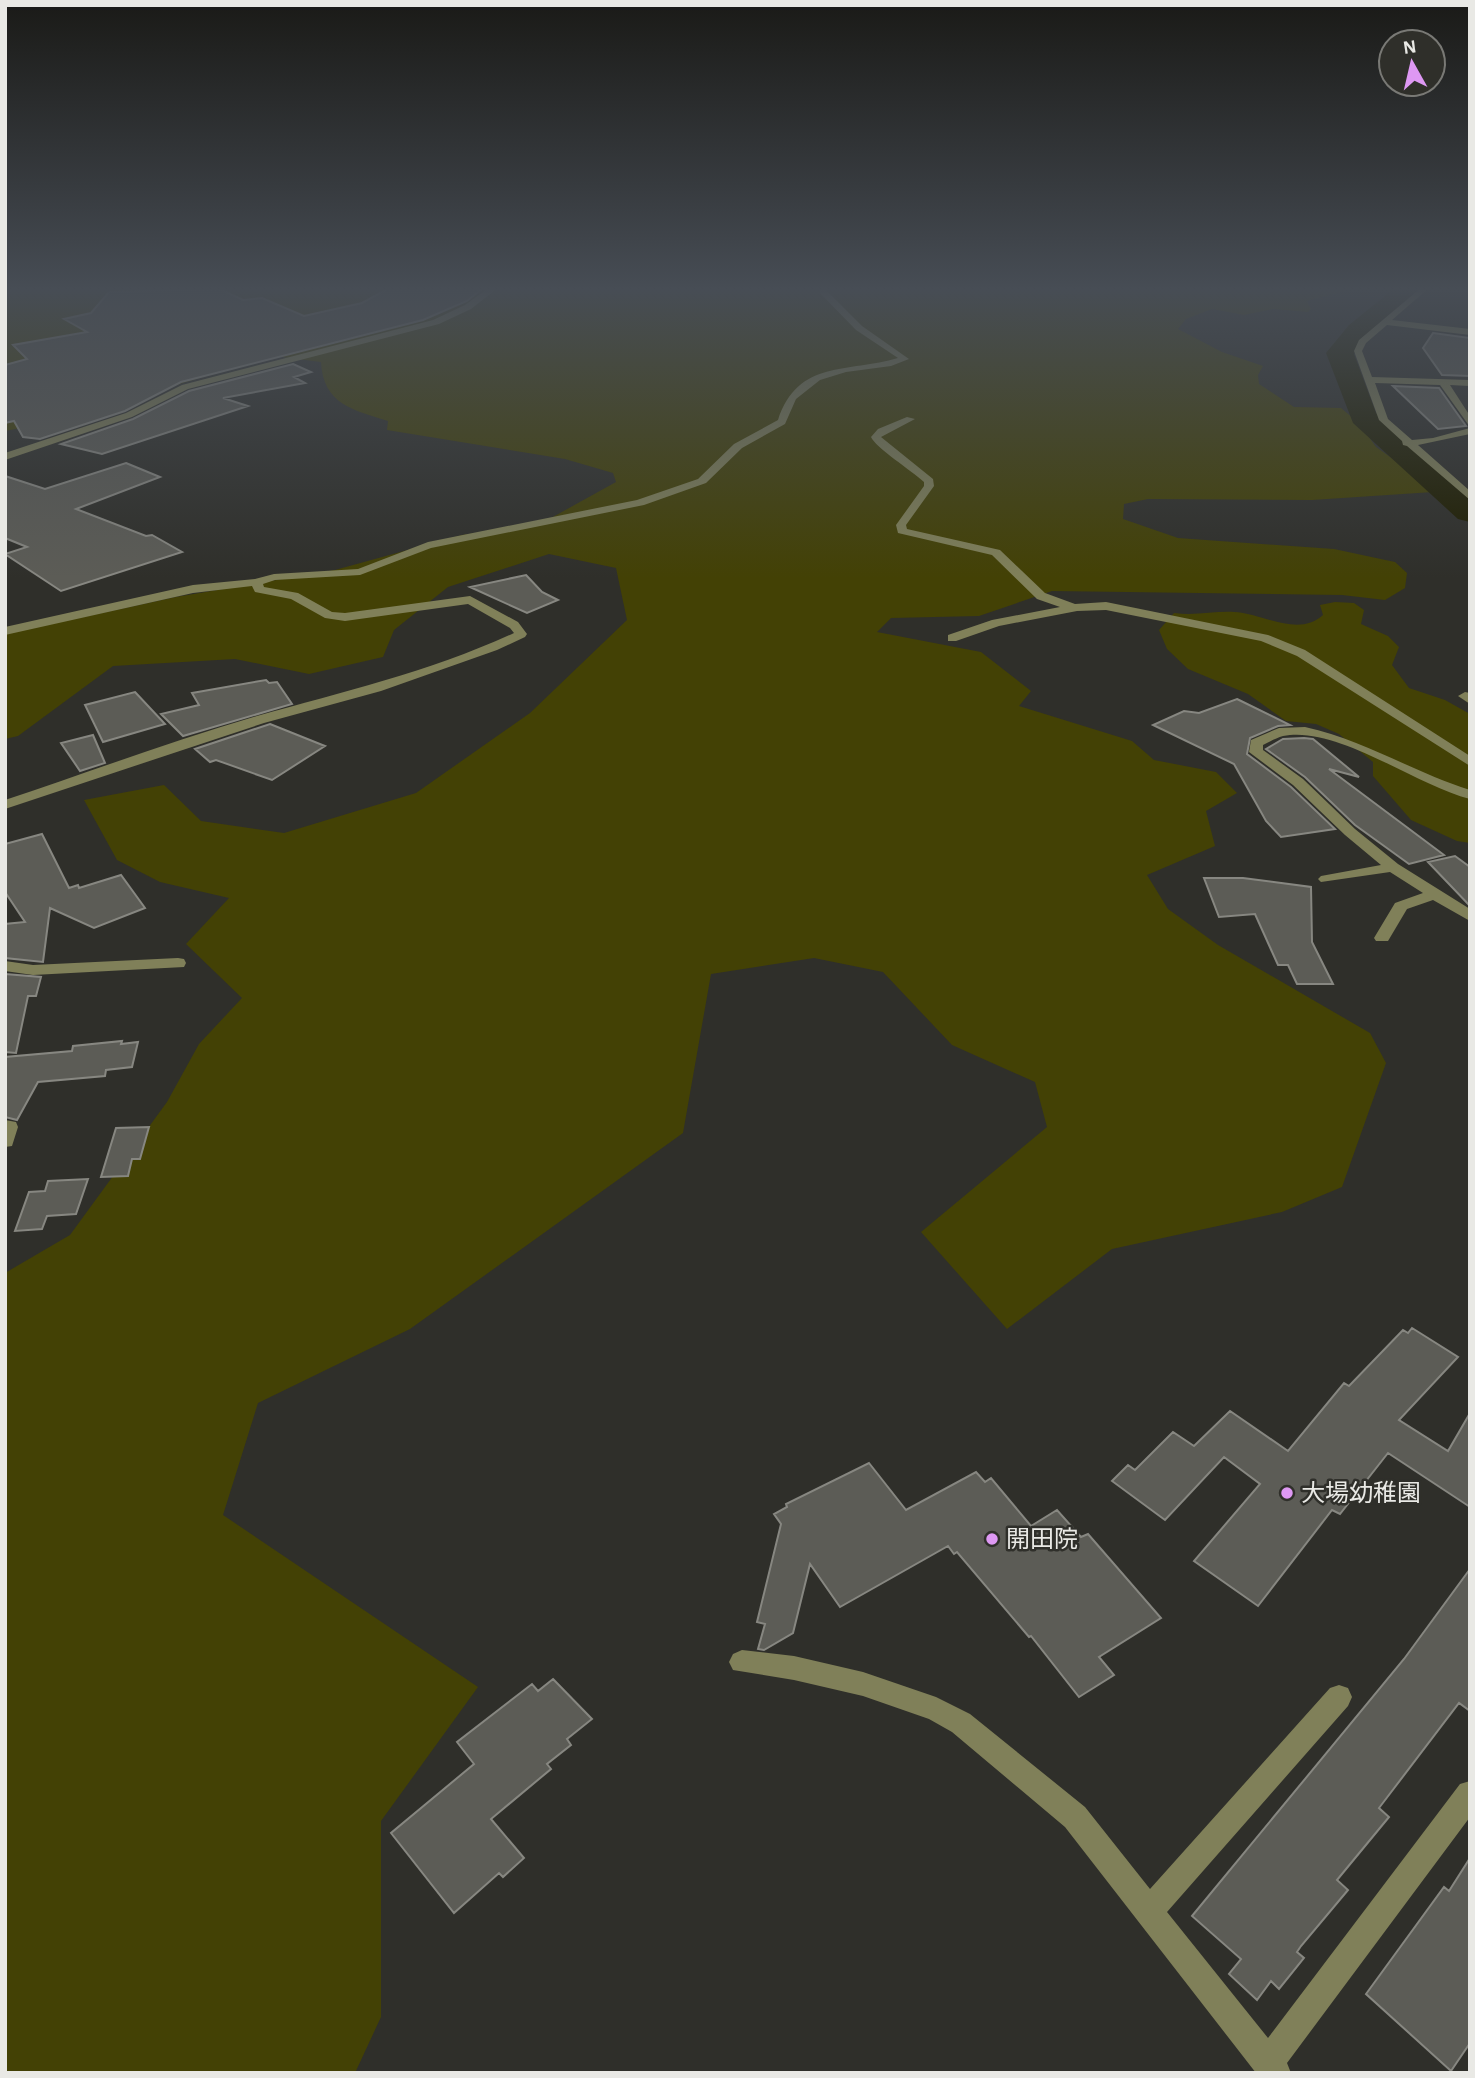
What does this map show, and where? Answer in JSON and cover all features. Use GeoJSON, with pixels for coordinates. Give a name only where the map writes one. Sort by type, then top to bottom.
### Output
{"type":"FeatureCollection","features":[{"type":"Feature","properties":{"kind":"street"},"geometry":{"type":"LineString","coordinates":[[5,457],[72,432],[129,415],[185,387],[197,384]]}},
{"type":"Feature","properties":{"kind":"street"},"geometry":{"type":"LineString","coordinates":[[5,631],[175,592],[256,582],[274,577],[360,572],[428,545],[615,509],[692,486],[708,476],[748,439],[782,422],[791,398],[811,384]]}},
{"type":"Feature","properties":{"kind":"street"},"geometry":{"type":"LineString","coordinates":[[1369,384],[1384,420],[1406,443],[1470,497]]}},
{"type":"Feature","properties":{"kind":"street"},"geometry":{"type":"LineString","coordinates":[[1444,384],[1470,424]]}},
{"type":"Feature","properties":{"kind":"street"},"geometry":{"type":"LineString","coordinates":[[909,419],[881,431],[876,438],[929,481],[929,486],[901,525],[902,531],[996,552],[1046,600],[1077,607],[1125,608],[1283,644],[1470,762]]}},
{"type":"Feature","properties":{"kind":"street"},"geometry":{"type":"LineString","coordinates":[[1406,443],[1433,441],[1470,431]]}},
{"type":"Feature","properties":{"kind":"street"},"geometry":{"type":"LineString","coordinates":[[5,805],[260,720],[376,688],[493,647],[521,634],[514,625],[473,601],[335,617],[294,596],[259,590],[256,582]]}},
{"type":"Feature","properties":{"kind":"street"},"geometry":{"type":"LineString","coordinates":[[953,638],[996,623],[1077,607]]}},
{"type":"Feature","properties":{"kind":"street"},"geometry":{"type":"LineString","coordinates":[[1470,795],[1310,730],[1277,732],[1256,743],[1256,752],[1264,760],[1298,782],[1350,832],[1393,867],[1470,916]]}},
{"type":"Feature","properties":{"kind":"street"},"geometry":{"type":"LineString","coordinates":[[1326,879],[1393,867]]}},
{"type":"Feature","properties":{"kind":"street"},"geometry":{"type":"LineString","coordinates":[[1382,938],[1401,906],[1434,894]]}},
{"type":"Feature","properties":{"kind":"street"},"geometry":{"type":"LineString","coordinates":[[5,966],[33,970],[178,963]]}},
{"type":"Feature","properties":{"kind":"street"},"geometry":{"type":"LineString","coordinates":[[5,1126],[9,1128],[5,1141]]}},
{"type":"Feature","properties":{"kind":"street"},"geometry":{"type":"LineString","coordinates":[[742,1662],[794,1668],[863,1684],[936,1710],[961,1723],[1074,1817],[1273,2068],[1470,1794]]}},
{"type":"Feature","properties":{"kind":"street"},"geometry":{"type":"LineString","coordinates":[[1150,1911],[1339,1697]]}},
{"type":"Feature","properties":{"kind":"shaded area"},"geometry":{"type":"Polygon","coordinates":[[[5,384],[180,384],[52,422],[5,431],[5,384]]]}},
{"type":"Feature","properties":{"kind":"shaded area"},"geometry":{"type":"Polygon","coordinates":[[[326,384],[1259,384],[1294,407],[1341,408],[1359,423],[1376,447],[1413,473],[1433,492],[1312,500],[1148,499],[1124,504],[1123,519],[1178,538],[1334,549],[1395,562],[1407,573],[1405,588],[1385,600],[1342,595],[1052,591],[979,616],[891,618],[877,632],[981,652],[1031,691],[1019,706],[1132,741],[1154,760],[1216,772],[1237,793],[1206,811],[1215,846],[1147,875],[1168,909],[1218,945],[1370,1033],[1386,1063],[1342,1187],[1282,1212],[1112,1249],[1007,1329],[921,1232],[1047,1127],[1035,1082],[952,1045],[883,972],[814,958],[711,974],[683,1133],[410,1329],[258,1403],[223,1515],[478,1687],[381,1821],[381,2017],[355,2073],[8,2073],[5,2069],[5,1273],[70,1235],[167,1102],[199,1044],[242,998],[186,944],[229,898],[160,882],[117,860],[84,800],[164,785],[201,821],[284,833],[416,793],[530,713],[627,620],[616,568],[549,554],[448,587],[394,630],[383,657],[309,674],[235,659],[113,666],[18,736],[5,739],[5,634],[176,597],[335,570],[462,535],[524,526],[551,518],[616,482],[613,473],[565,459],[387,430],[388,421],[352,409],[334,396],[326,384]]]}},
{"type":"Feature","properties":{"kind":"shaded area"},"geometry":{"type":"Polygon","coordinates":[[[1335,602],[1354,603],[1364,610],[1361,624],[1388,636],[1399,647],[1392,665],[1409,688],[1445,700],[1470,714],[1470,843],[1457,841],[1411,820],[1373,776],[1373,762],[1339,734],[1316,724],[1286,721],[1248,694],[1188,669],[1167,649],[1159,630],[1174,613],[1234,612],[1280,623],[1302,624],[1313,622],[1323,615],[1320,605],[1335,602]]]}},
{"type":"Feature","properties":{"kind":"building"},"geometry":{"type":"Polygon","coordinates":[[[5,384],[177,384],[125,411],[40,439],[23,437],[14,421],[5,423],[5,384]]]}},
{"type":"Feature","properties":{"kind":"building"},"geometry":{"type":"Polygon","coordinates":[[[216,384],[300,384],[223,398],[248,406],[102,454],[61,444],[133,419],[189,391],[216,384]]]}},
{"type":"Feature","properties":{"kind":"building"},"geometry":{"type":"Polygon","coordinates":[[[1393,386],[1439,388],[1466,426],[1438,429],[1393,386]]]}},
{"type":"Feature","properties":{"kind":"building"},"geometry":{"type":"Polygon","coordinates":[[[126,463],[160,477],[76,509],[146,536],[152,535],[182,552],[61,591],[5,554],[27,547],[5,538],[5,476],[45,489],[126,463]]]}},
{"type":"Feature","properties":{"kind":"building"},"geometry":{"type":"Polygon","coordinates":[[[526,575],[542,592],[558,600],[527,613],[470,587],[526,575]]]}},
{"type":"Feature","properties":{"kind":"building"},"geometry":{"type":"Polygon","coordinates":[[[266,680],[269,683],[277,682],[292,704],[183,736],[161,714],[199,705],[192,693],[266,680]]]}},
{"type":"Feature","properties":{"kind":"building"},"geometry":{"type":"Polygon","coordinates":[[[135,692],[165,724],[103,742],[85,705],[135,692]]]}},
{"type":"Feature","properties":{"kind":"building"},"geometry":{"type":"Polygon","coordinates":[[[1237,699],[1290,725],[1278,726],[1250,738],[1247,754],[1291,787],[1335,829],[1281,837],[1266,821],[1234,764],[1153,725],[1184,711],[1199,713],[1237,699]]]}},
{"type":"Feature","properties":{"kind":"building"},"geometry":{"type":"Polygon","coordinates":[[[270,724],[325,746],[272,780],[216,760],[210,762],[195,749],[270,724]]]}},
{"type":"Feature","properties":{"kind":"building"},"geometry":{"type":"Polygon","coordinates":[[[93,735],[105,763],[80,771],[61,743],[93,735]]]}},
{"type":"Feature","properties":{"kind":"building"},"geometry":{"type":"Polygon","coordinates":[[[1283,739],[1313,739],[1359,777],[1329,769],[1444,855],[1409,864],[1355,825],[1305,777],[1266,749],[1283,739]]]}},
{"type":"Feature","properties":{"kind":"building"},"geometry":{"type":"Polygon","coordinates":[[[42,834],[69,888],[78,885],[79,888],[121,875],[145,908],[94,928],[50,908],[43,962],[5,958],[5,924],[25,922],[5,892],[5,844],[42,834]]]}},
{"type":"Feature","properties":{"kind":"building"},"geometry":{"type":"Polygon","coordinates":[[[1455,856],[1470,867],[1470,906],[1428,862],[1455,856]]]}},
{"type":"Feature","properties":{"kind":"building"},"geometry":{"type":"Polygon","coordinates":[[[1204,878],[1243,878],[1311,887],[1312,942],[1333,984],[1297,984],[1288,965],[1278,965],[1255,914],[1219,917],[1204,878]]]}},
{"type":"Feature","properties":{"kind":"building"},"geometry":{"type":"Polygon","coordinates":[[[5,974],[41,977],[36,996],[28,996],[16,1053],[5,1052],[5,974]]]}},
{"type":"Feature","properties":{"kind":"building"},"geometry":{"type":"Polygon","coordinates":[[[122,1041],[121,1044],[138,1042],[132,1067],[106,1070],[105,1076],[38,1082],[17,1120],[5,1117],[5,1057],[72,1051],[73,1046],[122,1041]]]}},
{"type":"Feature","properties":{"kind":"building"},"geometry":{"type":"Polygon","coordinates":[[[149,1127],[140,1159],[132,1159],[128,1176],[101,1177],[116,1128],[149,1127]]]}},
{"type":"Feature","properties":{"kind":"building"},"geometry":{"type":"Polygon","coordinates":[[[88,1179],[76,1214],[47,1216],[42,1229],[15,1231],[29,1192],[45,1191],[48,1181],[88,1179]]]}},
{"type":"Feature","properties":{"kind":"building"},"geometry":{"type":"Polygon","coordinates":[[[1412,1328],[1458,1357],[1399,1420],[1448,1451],[1470,1413],[1470,1507],[1388,1453],[1340,1514],[1332,1510],[1258,1606],[1194,1561],[1260,1484],[1224,1457],[1165,1520],[1112,1481],[1128,1465],[1135,1470],[1173,1432],[1194,1446],[1230,1411],[1288,1451],[1344,1383],[1349,1386],[1403,1330],[1408,1333],[1412,1328]]]}},
{"type":"Feature","properties":{"kind":"building"},"geometry":{"type":"Polygon","coordinates":[[[869,1463],[906,1510],[976,1472],[985,1482],[991,1478],[1031,1526],[1057,1510],[1081,1537],[1088,1534],[1161,1618],[1099,1657],[1114,1675],[1079,1697],[1031,1636],[1029,1637],[957,1552],[954,1554],[948,1546],[840,1607],[810,1564],[793,1633],[764,1650],[758,1649],[765,1624],[757,1622],[781,1524],[774,1514],[787,1507],[786,1504],[869,1463]]]}},
{"type":"Feature","properties":{"kind":"building"},"geometry":{"type":"Polygon","coordinates":[[[1470,1569],[1470,1711],[1459,1703],[1379,1808],[1389,1817],[1337,1880],[1348,1890],[1301,1946],[1297,1952],[1304,1958],[1279,1989],[1271,1981],[1257,2000],[1229,1974],[1241,1959],[1192,1916],[1404,1659],[1470,1569]]]}},
{"type":"Feature","properties":{"kind":"building"},"geometry":{"type":"Polygon","coordinates":[[[553,1679],[592,1719],[567,1739],[571,1745],[547,1764],[551,1769],[491,1819],[524,1858],[503,1877],[499,1873],[454,1913],[391,1833],[474,1764],[457,1742],[532,1684],[538,1691],[553,1679]]]}},
{"type":"Feature","properties":{"kind":"building"},"geometry":{"type":"Polygon","coordinates":[[[1470,1858],[1470,2043],[1451,2071],[1366,1994],[1444,1887],[1449,1891],[1470,1858]]]}},
{"type":"Feature","properties":{"kind":"waterway"},"geometry":{"type":"LineString","coordinates":[[1351,384],[1363,417],[1470,512]]}},
{"type":"Feature","properties":{"kind":"place","name":"大場幼稚園"},"geometry":{"type":"Point","coordinates":[1287,1493]}},
{"type":"Feature","properties":{"kind":"place","name":"開田院"},"geometry":{"type":"Point","coordinates":[992,1539]}}]}
